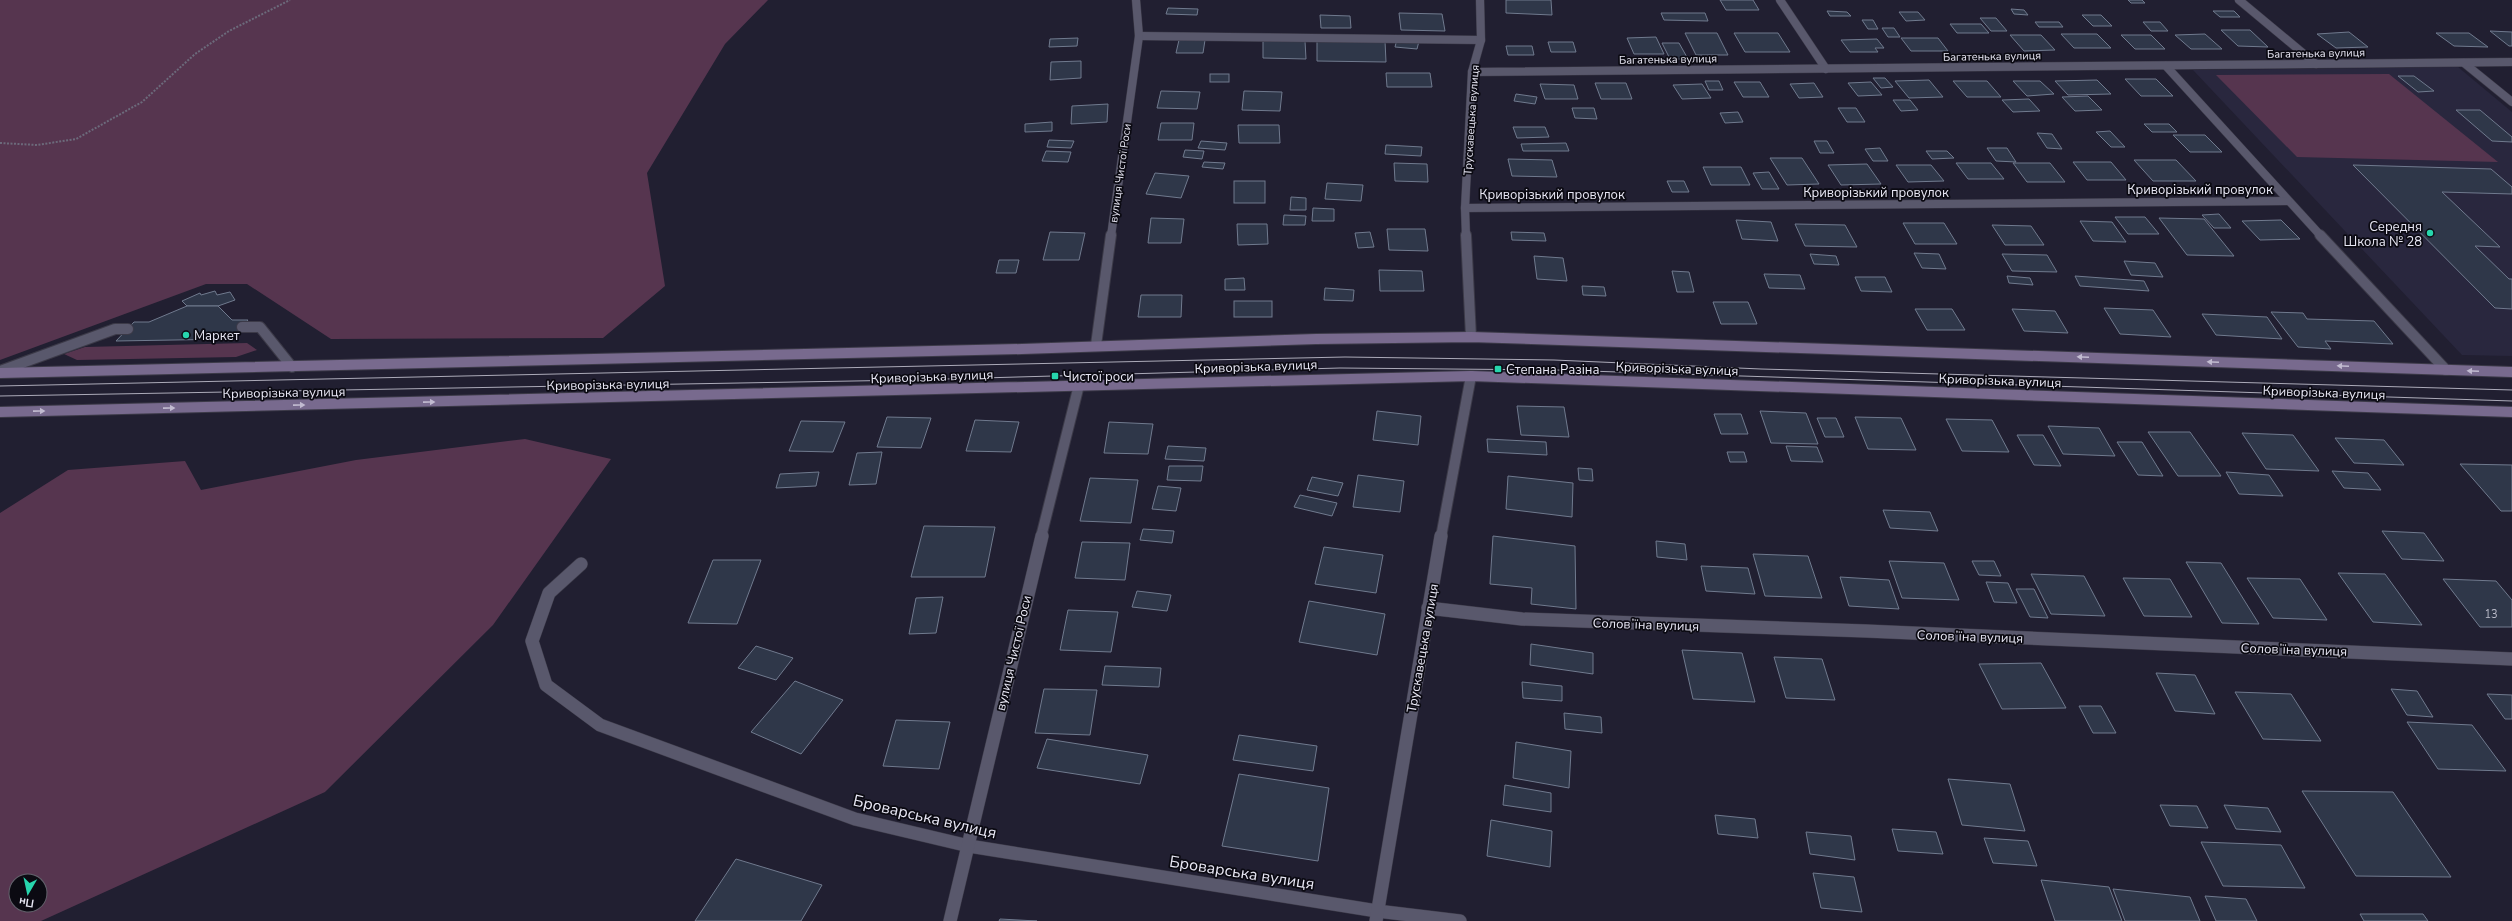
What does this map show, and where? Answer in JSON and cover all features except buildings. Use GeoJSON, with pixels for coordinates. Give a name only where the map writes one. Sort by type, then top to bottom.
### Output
{"type":"FeatureCollection","features":[{"type":"Feature","properties":{"kind":"main road","name":"Криворізька вулиця"},"geometry":{"type":"LineString","coordinates":[[0,372],[292,367],[1096,345],[1471,337],[2512,372]]}},
{"type":"Feature","properties":{"kind":"main road","name":"Криворізька вулиця"},"geometry":{"type":"LineString","coordinates":[[0,412],[1322,378],[1471,376],[2512,412]]}},
{"type":"Feature","properties":{"kind":"street","name":"вулиця Чистої Роси"},"geometry":{"type":"LineString","coordinates":[[1096,345],[1139,36],[1136,0]]}},
{"type":"Feature","properties":{"kind":"street","name":"Трускавецька вулиця"},"geometry":{"type":"LineString","coordinates":[[1471,337],[1465,208],[1472,72],[1481,40],[1480,0]]}},
{"type":"Feature","properties":{"kind":"street"},"geometry":{"type":"LineString","coordinates":[[1780,0],[1826,69]]}},
{"type":"Feature","properties":{"kind":"street"},"geometry":{"type":"LineString","coordinates":[[2239,0],[2316,64]]}},
{"type":"Feature","properties":{"kind":"street"},"geometry":{"type":"LineString","coordinates":[[1139,36],[1481,40]]}},
{"type":"Feature","properties":{"kind":"street","name":"Багатенька вулиця"},"geometry":{"type":"LineString","coordinates":[[1472,72],[2512,62]]}},
{"type":"Feature","properties":{"kind":"street"},"geometry":{"type":"LineString","coordinates":[[2464,63],[2512,102]]}},
{"type":"Feature","properties":{"kind":"street"},"geometry":{"type":"LineString","coordinates":[[2166,66],[2288,201],[2446,370]]}},
{"type":"Feature","properties":{"kind":"street","name":"Криворізький провулок"},"geometry":{"type":"LineString","coordinates":[[1465,208],[2288,201]]}},
{"type":"Feature","properties":{"kind":"street"},"geometry":{"type":"LineString","coordinates":[[242,327],[260,326],[292,367]]}},
{"type":"Feature","properties":{"kind":"street"},"geometry":{"type":"LineString","coordinates":[[0,372],[115,329],[128,329]]}},
{"type":"Feature","properties":{"kind":"street","name":"Трускавецька вулиця"},"geometry":{"type":"LineString","coordinates":[[1376,916],[1428,608],[1471,376]]}},
{"type":"Feature","properties":{"kind":"street","name":"вулиця Чистої Роси"},"geometry":{"type":"LineString","coordinates":[[950,921],[969,846],[1014,647],[1078,385]]}},
{"type":"Feature","properties":{"kind":"street","name":"Броварська вулиця"},"geometry":{"type":"LineString","coordinates":[[581,564],[549,594],[532,641],[546,685],[600,725],[855,818],[969,846],[1376,916],[1460,921]]}},
{"type":"Feature","properties":{"kind":"street","name":"Соловʼїна вулиця"},"geometry":{"type":"LineString","coordinates":[[1428,608],[1522,619],[1882,632],[2512,659]]}},
{"type":"Feature","properties":{"kind":"path"},"geometry":{"type":"LineString","coordinates":[[0,143],[37,145],[76,139],[142,102],[195,54],[229,31],[290,0]]}},
{"type":"Feature","properties":{"kind":"shaded area"},"geometry":{"type":"Polygon","coordinates":[[[0,0],[768,0],[725,44],[647,173],[665,286],[603,338],[331,339],[247,284],[206,284],[0,360],[0,0]]]}},
{"type":"Feature","properties":{"kind":"shaded area","name":"Середня Школа № 28"},"geometry":{"type":"Polygon","coordinates":[[[2458,67],[2512,112],[2512,356],[2462,355],[2193,70],[2458,67]]]}},
{"type":"Feature","properties":{"kind":"shaded area"},"geometry":{"type":"Polygon","coordinates":[[[2389,74],[2498,162],[2297,157],[2216,75],[2389,74]]]}},
{"type":"Feature","properties":{"kind":"shaded area"},"geometry":{"type":"Polygon","coordinates":[[[247,343],[257,350],[236,357],[77,360],[64,354],[85,347],[247,343]]]}},
{"type":"Feature","properties":{"kind":"shaded area"},"geometry":{"type":"Polygon","coordinates":[[[525,439],[611,459],[493,625],[325,792],[41,921],[0,921],[0,513],[68,470],[185,461],[201,490],[356,460],[525,439]]]}},
{"type":"Feature","properties":{"kind":"tram line"},"geometry":{"type":"LineString","coordinates":[[0,386],[1345,357],[1554,360],[1761,369],[2512,390]]}},
{"type":"Feature","properties":{"kind":"tram line"},"geometry":{"type":"LineString","coordinates":[[0,396],[910,380],[1340,368],[1557,370],[2512,401]]}},
{"type":"Feature","properties":{"kind":"place","name":"Середня Школа № 28"},"geometry":{"type":"Point","coordinates":[2430,233]}},
{"type":"Feature","properties":{"kind":"place","name":"Маркет"},"geometry":{"type":"Point","coordinates":[186,335]}},
{"type":"Feature","properties":{"kind":"place","name":"Степана Разіна"},"geometry":{"type":"Point","coordinates":[1498,369]}},
{"type":"Feature","properties":{"kind":"place","name":"Чистої роси"},"geometry":{"type":"Point","coordinates":[1055,376]}}]}
